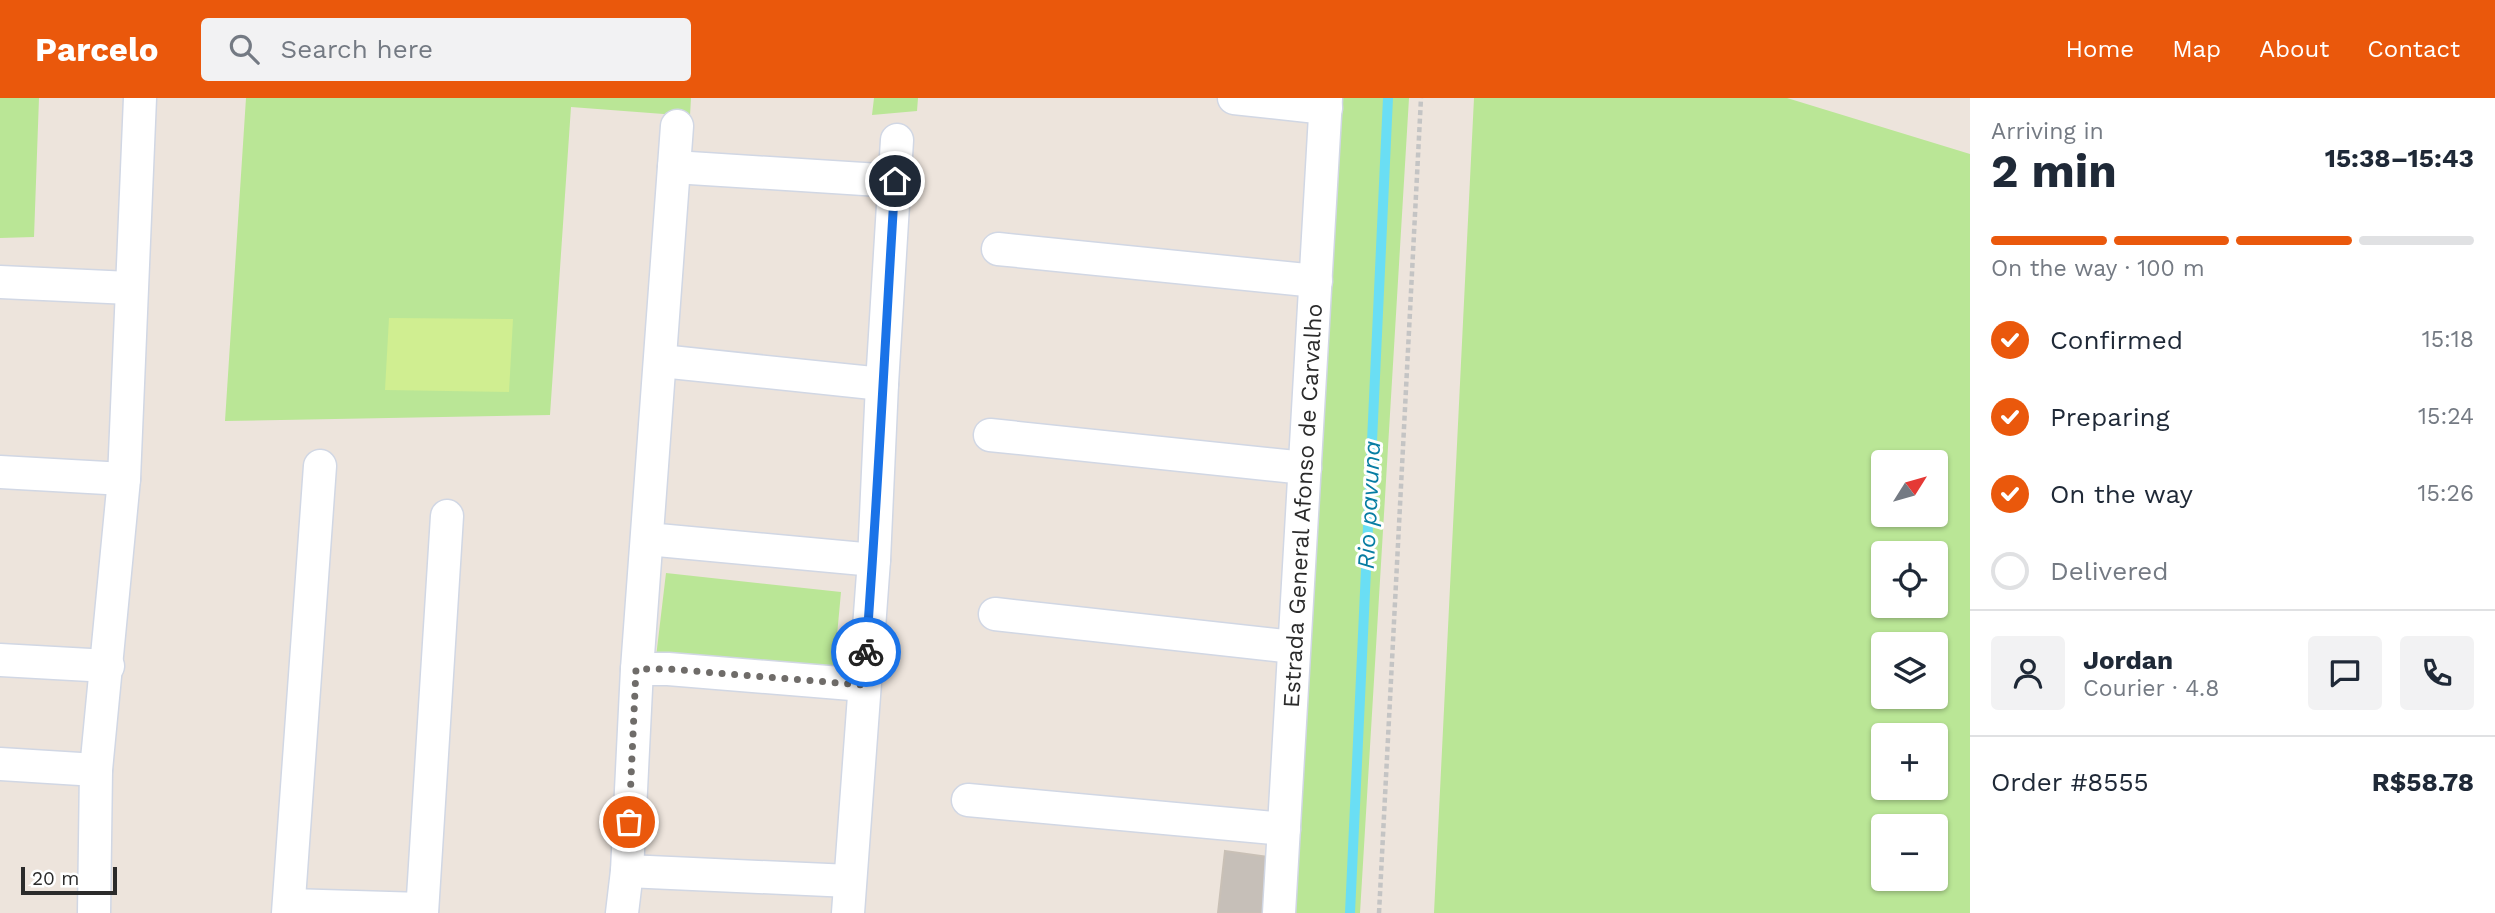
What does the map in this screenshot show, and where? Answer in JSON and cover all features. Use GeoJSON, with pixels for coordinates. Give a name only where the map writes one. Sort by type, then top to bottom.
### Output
{"type":"FeatureCollection","features":[{"type":"Feature","properties":{"kind":"street"},"geometry":{"type":"LineString","coordinates":[[94,913],[96,770],[124,479],[139,98]]}},
{"type":"Feature","properties":{"kind":"street"},"geometry":{"type":"LineString","coordinates":[[1234,98],[1326,103]]}},
{"type":"Feature","properties":{"kind":"street","name":"Estrada General Afonso de Carvalho"},"geometry":{"type":"LineString","coordinates":[[1279,913],[1326,103]]}},
{"type":"Feature","properties":{"kind":"street"},"geometry":{"type":"LineString","coordinates":[[622,913],[627,871],[636,669],[677,126]]}},
{"type":"Feature","properties":{"kind":"street"},"geometry":{"type":"LineString","coordinates":[[848,913],[874,560],[897,140]]}},
{"type":"Feature","properties":{"kind":"street"},"geometry":{"type":"LineString","coordinates":[[674,167],[895,181]]}},
{"type":"Feature","properties":{"kind":"street"},"geometry":{"type":"LineString","coordinates":[[998,249],[1315,281]]}},
{"type":"Feature","properties":{"kind":"street"},"geometry":{"type":"LineString","coordinates":[[0,282],[130,288]]}},
{"type":"Feature","properties":{"kind":"street"},"geometry":{"type":"LineString","coordinates":[[661,361],[882,384]]}},
{"type":"Feature","properties":{"kind":"street"},"geometry":{"type":"LineString","coordinates":[[990,435],[1305,468]]}},
{"type":"Feature","properties":{"kind":"street"},"geometry":{"type":"LineString","coordinates":[[320,466],[289,909],[422,911],[447,516]]}},
{"type":"Feature","properties":{"kind":"street"},"geometry":{"type":"LineString","coordinates":[[0,472],[124,479]]}},
{"type":"Feature","properties":{"kind":"street"},"geometry":{"type":"LineString","coordinates":[[647,538],[874,560]]}},
{"type":"Feature","properties":{"kind":"street"},"geometry":{"type":"LineString","coordinates":[[995,614],[1293,647]]}},
{"type":"Feature","properties":{"kind":"street"},"geometry":{"type":"LineString","coordinates":[[0,660],[108,666]]}},
{"type":"Feature","properties":{"kind":"street"},"geometry":{"type":"LineString","coordinates":[[636,669],[668,669],[864,685]]}},
{"type":"Feature","properties":{"kind":"street"},"geometry":{"type":"LineString","coordinates":[[0,765],[96,770]]}},
{"type":"Feature","properties":{"kind":"street"},"geometry":{"type":"LineString","coordinates":[[968,800],[1284,829]]}},
{"type":"Feature","properties":{"kind":"street"},"geometry":{"type":"LineString","coordinates":[[627,871],[850,881]]}},
{"type":"Feature","properties":{"kind":"path"},"geometry":{"type":"LineString","coordinates":[[1379,913],[1420,98]]}},
{"type":"Feature","properties":{"kind":"green space"},"geometry":{"type":"Polygon","coordinates":[[[0,98],[39,98],[34,237],[0,238],[0,98]]]}},
{"type":"Feature","properties":{"kind":"green space"},"geometry":{"type":"Polygon","coordinates":[[[246,98],[691,98],[690,116],[571,107],[550,415],[225,421],[246,98]]]}},
{"type":"Feature","properties":{"kind":"green space"},"geometry":{"type":"Polygon","coordinates":[[[874,98],[918,98],[917,111],[872,115],[874,98]]]}},
{"type":"Feature","properties":{"kind":"green space"},"geometry":{"type":"Polygon","coordinates":[[[1339,98],[1409,98],[1360,913],[1288,913],[1339,98]]]}},
{"type":"Feature","properties":{"kind":"green space"},"geometry":{"type":"Polygon","coordinates":[[[1474,98],[1787,98],[1970,154],[1970,913],[1434,913],[1474,98]]]}},
{"type":"Feature","properties":{"kind":"green space"},"geometry":{"type":"Polygon","coordinates":[[[389,318],[513,319],[509,392],[385,390],[389,318]]]}},
{"type":"Feature","properties":{"kind":"green space"},"geometry":{"type":"Polygon","coordinates":[[[666,573],[841,592],[833,679],[656,657],[666,573]]]}},
{"type":"Feature","properties":{"kind":"building"},"geometry":{"type":"Polygon","coordinates":[[[1225,851],[1269,857],[1263,913],[1218,913],[1225,851]]]}},
{"type":"Feature","properties":{"kind":"waterway","name":"Rio pavuna"},"geometry":{"type":"LineString","coordinates":[[1350,913],[1388,98]]}},
{"type":"Feature","properties":{"kind":"way so far"},"geometry":{"type":"LineString","coordinates":[[629,822],[636,669],[668,669],[864,685],[866,652]]}},
{"type":"Feature","properties":{"kind":"route"},"geometry":{"type":"LineString","coordinates":[[866,652],[874,560],[895,181]]}}]}
